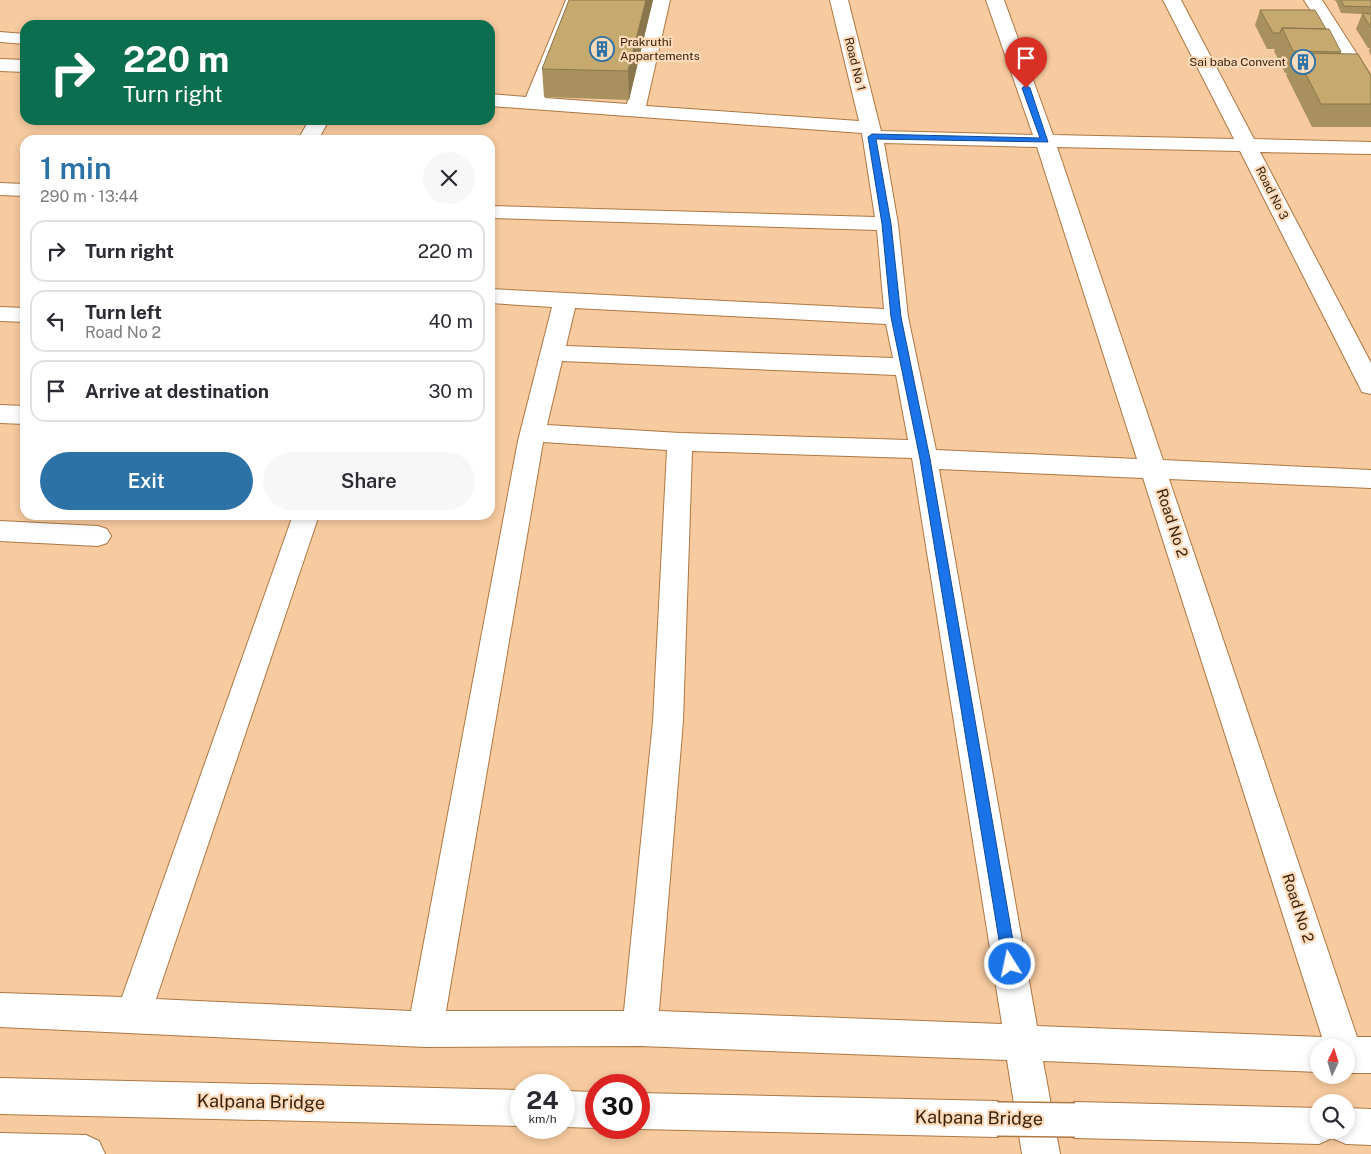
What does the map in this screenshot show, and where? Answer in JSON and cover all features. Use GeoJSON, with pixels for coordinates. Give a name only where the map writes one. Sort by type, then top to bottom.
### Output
{"type":"FeatureCollection","features":[{"type":"Feature","properties":{"kind":"street"},"geometry":{"type":"LineString","coordinates":[[533,104],[575,0]]}},
{"type":"Feature","properties":{"kind":"street"},"geometry":{"type":"LineString","coordinates":[[635,111],[661,0]]}},
{"type":"Feature","properties":{"kind":"street","name":"Road No 1"},"geometry":{"type":"LineString","coordinates":[[839,0],[872,133],[887,224],[896,317],[924,454],[1024,1042],[1041,1154]]}},
{"type":"Feature","properties":{"kind":"street","name":"Road No 2"},"geometry":{"type":"LineString","coordinates":[[995,0],[1045,140],[1155,471],[1340,1039]]}},
{"type":"Feature","properties":{"kind":"street","name":"Road No 3"},"geometry":{"type":"LineString","coordinates":[[1172,0],[1371,386]]}},
{"type":"Feature","properties":{"kind":"street"},"geometry":{"type":"LineString","coordinates":[[1313,0],[1371,91]]}},
{"type":"Feature","properties":{"kind":"street"},"geometry":{"type":"LineString","coordinates":[[0,37],[20,39]]}},
{"type":"Feature","properties":{"kind":"street"},"geometry":{"type":"LineString","coordinates":[[0,65],[20,66]]}},
{"type":"Feature","properties":{"kind":"street"},"geometry":{"type":"LineString","coordinates":[[495,100],[635,111],[872,133],[1045,140],[1371,148]]}},
{"type":"Feature","properties":{"kind":"street"},"geometry":{"type":"LineString","coordinates":[[0,189],[20,190]]}},
{"type":"Feature","properties":{"kind":"street"},"geometry":{"type":"LineString","coordinates":[[495,212],[887,224]]}},
{"type":"Feature","properties":{"kind":"street"},"geometry":{"type":"LineString","coordinates":[[495,296],[896,317]]}},
{"type":"Feature","properties":{"kind":"street"},"geometry":{"type":"LineString","coordinates":[[425,1029],[533,434],[565,300]]}},
{"type":"Feature","properties":{"kind":"street"},"geometry":{"type":"LineString","coordinates":[[0,314],[20,315]]}},
{"type":"Feature","properties":{"kind":"street"},"geometry":{"type":"LineString","coordinates":[[552,353],[906,367]]}},
{"type":"Feature","properties":{"kind":"street"},"geometry":{"type":"LineString","coordinates":[[0,414],[20,415]]}},
{"type":"Feature","properties":{"kind":"street"},"geometry":{"type":"LineString","coordinates":[[533,434],[924,454],[1155,471],[1371,479]]}},
{"type":"Feature","properties":{"kind":"street"},"geometry":{"type":"LineString","coordinates":[[640,1028],[668,721],[680,442]]}},
{"type":"Feature","properties":{"kind":"street"},"geometry":{"type":"LineString","coordinates":[[137,1015],[139,996],[304,520]]}},
{"type":"Feature","properties":{"kind":"street"},"geometry":{"type":"LineString","coordinates":[[0,531],[98,536]]}},
{"type":"Feature","properties":{"kind":"street"},"geometry":{"type":"LineString","coordinates":[[0,1010],[425,1029],[640,1028],[1310,1054]]}},
{"type":"Feature","properties":{"kind":"street"},"geometry":{"type":"LineString","coordinates":[[1355,1055],[1371,1055]]}},
{"type":"Feature","properties":{"kind":"street","name":"Kalpana Bridge"},"geometry":{"type":"LineString","coordinates":[[0,1096],[510,1108]]}},
{"type":"Feature","properties":{"kind":"street","name":"Kalpana Bridge"},"geometry":{"type":"LineString","coordinates":[[650,1111],[1310,1126]]}},
{"type":"Feature","properties":{"kind":"street"},"geometry":{"type":"LineString","coordinates":[[1355,1126],[1371,1127]]}},
{"type":"Feature","properties":{"kind":"street"},"geometry":{"type":"LineString","coordinates":[[0,1152],[86,1154]]}},
{"type":"Feature","properties":{"kind":"building","name":"Prakruthi Appartements"},"geometry":{"type":"Polygon","coordinates":[[[569,0],[646,0],[628,71],[542,69],[569,0]]]}},
{"type":"Feature","properties":{"kind":"building"},"geometry":{"type":"Polygon","coordinates":[[[1341,0],[1371,0],[1371,7],[1344,6],[1341,0]]]}},
{"type":"Feature","properties":{"kind":"building"},"geometry":{"type":"Polygon","coordinates":[[[1260,10],[1315,10],[1326,29],[1282,28],[1280,33],[1273,33],[1260,10]]]}},
{"type":"Feature","properties":{"kind":"building"},"geometry":{"type":"Polygon","coordinates":[[[1362,13],[1371,14],[1371,28],[1362,13]]]}},
{"type":"Feature","properties":{"kind":"building"},"geometry":{"type":"Polygon","coordinates":[[[1282,28],[1329,29],[1341,52],[1293,51],[1282,28]]]}},
{"type":"Feature","properties":{"kind":"building"},"geometry":{"type":"Polygon","coordinates":[[[1295,53],[1358,54],[1371,76],[1371,104],[1321,104],[1295,53]]]}},
{"type":"Feature","properties":{"kind":"place","name":"Prakruthi Appartements"},"geometry":{"type":"Point","coordinates":[602,49]}},
{"type":"Feature","properties":{"kind":"place","name":"Sai baba Convent"},"geometry":{"type":"Point","coordinates":[1303,62]}},
{"type":"Feature","properties":{"kind":"route"},"geometry":{"type":"LineString","coordinates":[[1010,964],[925,459],[896,317],[887,224],[872,137],[1045,140],[1026,88]]}}]}
